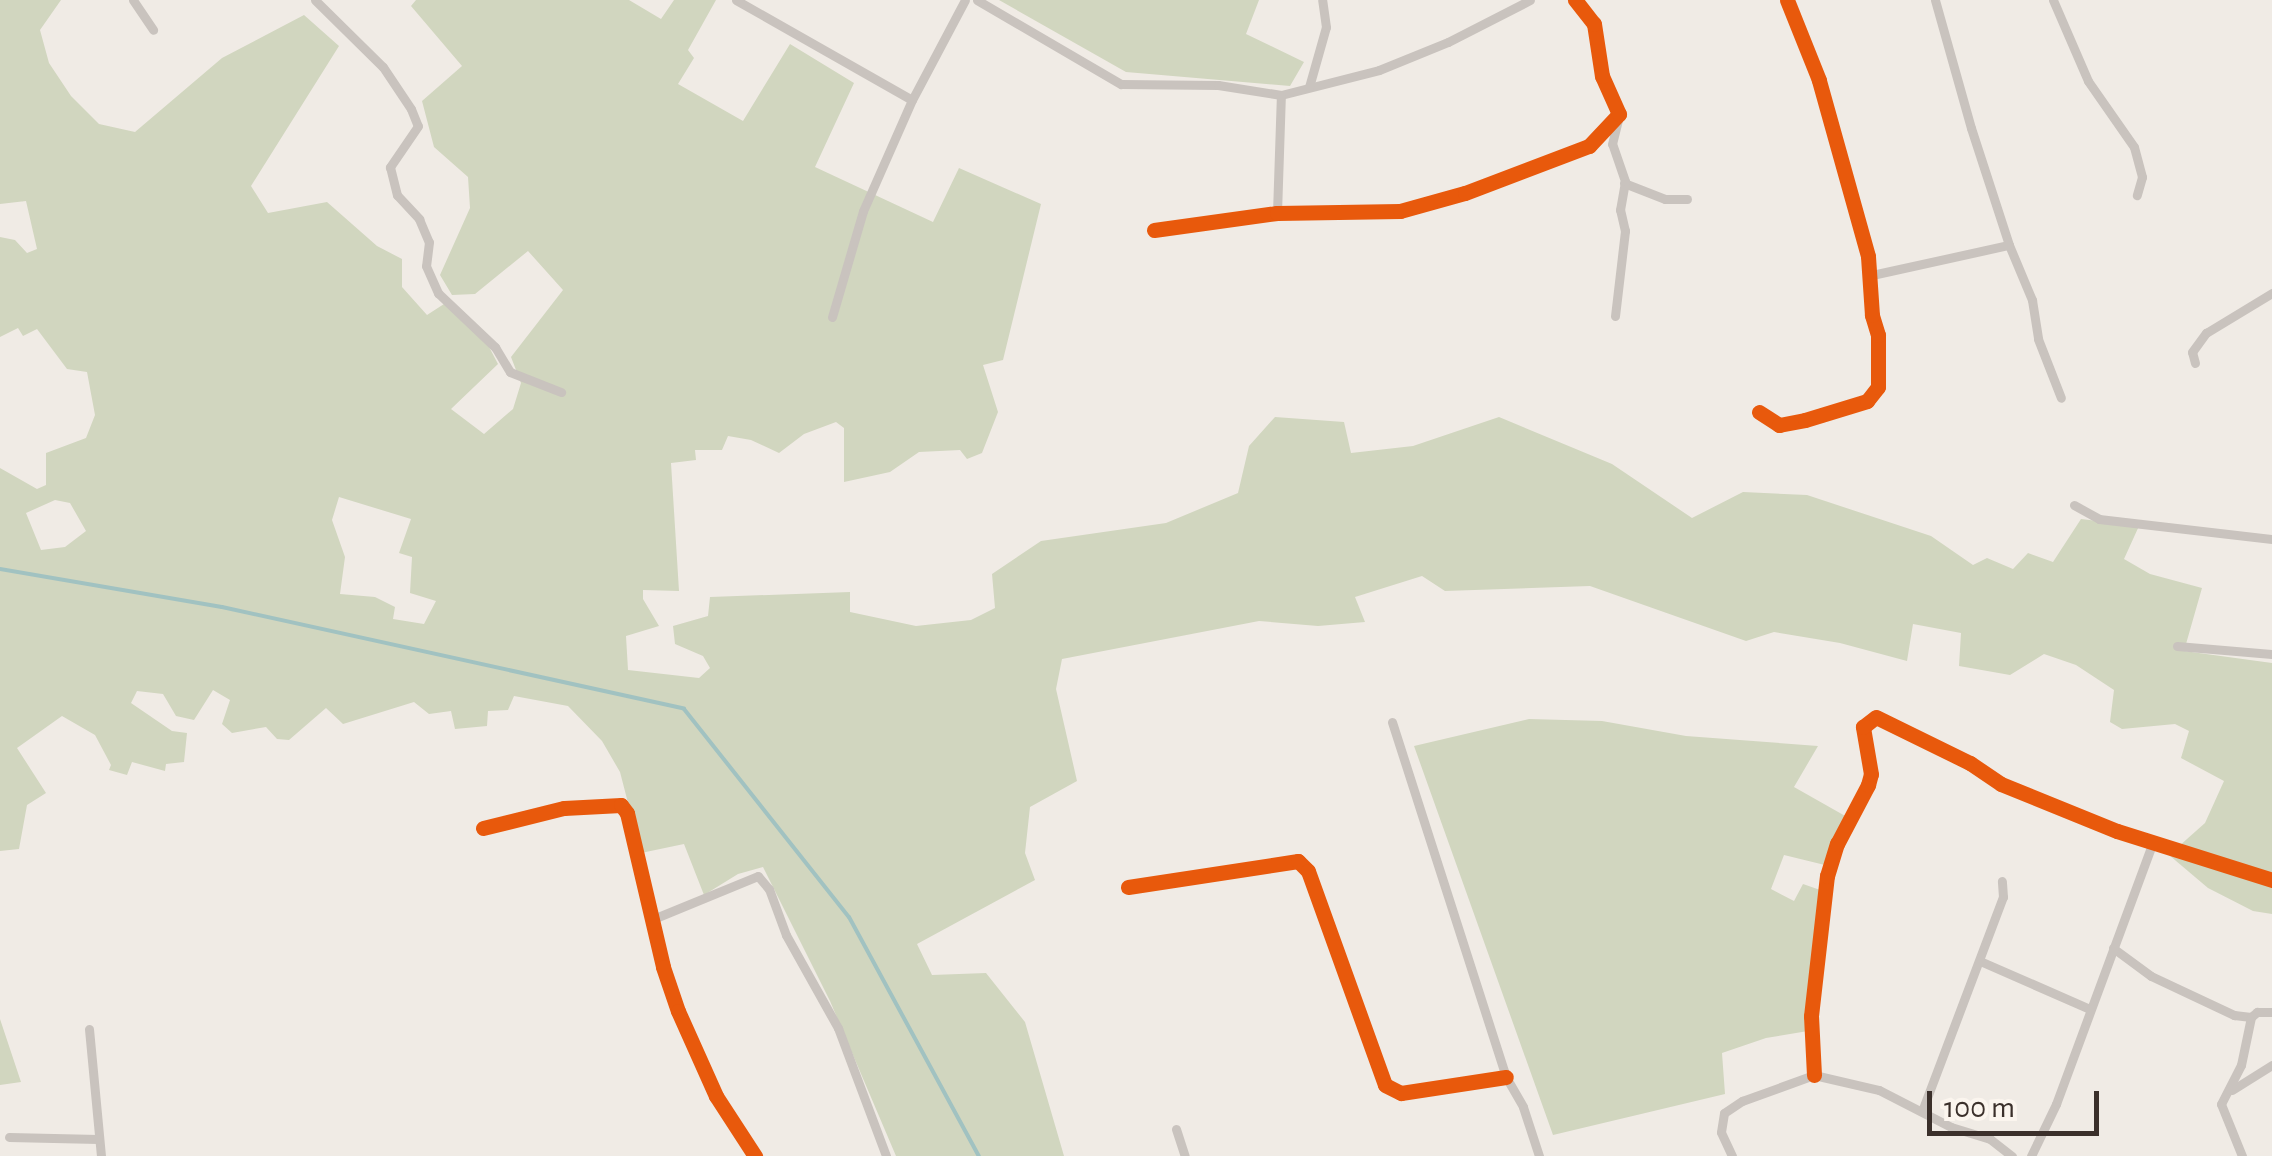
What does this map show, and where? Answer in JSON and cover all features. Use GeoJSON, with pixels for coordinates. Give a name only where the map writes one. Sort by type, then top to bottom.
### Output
{"type":"FeatureCollection","features":[{"type":"Feature","properties":{"kind":"street"},"geometry":{"type":"LineString","coordinates":[[133,0],[153,30]]}},
{"type":"Feature","properties":{"kind":"street"},"geometry":{"type":"LineString","coordinates":[[315,0],[383,68],[407,100],[418,126],[390,166],[397,195],[419,219],[429,242],[426,266],[438,292],[495,347],[510,372],[561,392]]}},
{"type":"Feature","properties":{"kind":"street"},"geometry":{"type":"LineString","coordinates":[[736,0],[912,100]]}},
{"type":"Feature","properties":{"kind":"street"},"geometry":{"type":"LineString","coordinates":[[832,317],[863,212],[912,100],[964,0]]}},
{"type":"Feature","properties":{"kind":"street"},"geometry":{"type":"LineString","coordinates":[[977,0],[1121,84],[1218,85],[1280,95],[1379,70],[1448,42],[1530,0]]}},
{"type":"Feature","properties":{"kind":"street"},"geometry":{"type":"LineString","coordinates":[[1309,87],[1326,27],[1322,0]]}},
{"type":"Feature","properties":{"kind":"street"},"geometry":{"type":"LineString","coordinates":[[1575,0],[1594,24],[1602,76],[1619,114],[1612,144],[1624,183],[1620,210],[1625,244],[1615,316]]}},
{"type":"Feature","properties":{"kind":"street"},"geometry":{"type":"LineString","coordinates":[[1759,412],[1780,425],[1867,401],[1878,387],[1872,275],[1819,80],[1787,0]]}},
{"type":"Feature","properties":{"kind":"street"},"geometry":{"type":"LineString","coordinates":[[1935,0],[2009,246],[2032,300],[2038,339],[2061,398]]}},
{"type":"Feature","properties":{"kind":"street"},"geometry":{"type":"LineString","coordinates":[[2053,0],[2088,81],[2134,147],[2142,177],[2137,195]]}},
{"type":"Feature","properties":{"kind":"street"},"geometry":{"type":"LineString","coordinates":[[1276,213],[1280,95]]}},
{"type":"Feature","properties":{"kind":"street"},"geometry":{"type":"LineString","coordinates":[[1154,230],[1276,213],[1400,211],[1465,193],[1589,146],[1619,114]]}},
{"type":"Feature","properties":{"kind":"street"},"geometry":{"type":"LineString","coordinates":[[1624,183],[1665,199],[1687,199]]}},
{"type":"Feature","properties":{"kind":"street"},"geometry":{"type":"LineString","coordinates":[[1872,275],[2009,246]]}},
{"type":"Feature","properties":{"kind":"street"},"geometry":{"type":"LineString","coordinates":[[2195,363],[2192,352],[2206,333],[2272,293]]}},
{"type":"Feature","properties":{"kind":"street"},"geometry":{"type":"LineString","coordinates":[[2074,506],[2100,519],[2272,539]]}},
{"type":"Feature","properties":{"kind":"street"},"geometry":{"type":"LineString","coordinates":[[2177,646],[2272,654]]}},
{"type":"Feature","properties":{"kind":"street"},"geometry":{"type":"LineString","coordinates":[[1814,1075],[1811,1016],[1827,876],[1837,844],[1871,774],[1863,740],[1863,727],[1869,721],[1885,719],[2001,784],[2152,845],[2272,880]]}},
{"type":"Feature","properties":{"kind":"street"},"geometry":{"type":"LineString","coordinates":[[1392,722],[1506,1076],[1523,1106],[1538,1156]]}},
{"type":"Feature","properties":{"kind":"street"},"geometry":{"type":"LineString","coordinates":[[483,828],[564,808],[620,805],[627,813],[663,967],[700,1064],[755,1156]]}},
{"type":"Feature","properties":{"kind":"street"},"geometry":{"type":"LineString","coordinates":[[2031,1156],[2056,1104],[2152,845]]}},
{"type":"Feature","properties":{"kind":"street"},"geometry":{"type":"LineString","coordinates":[[1128,886],[1298,861],[1308,872],[1385,1085],[1401,1093],[1506,1076]]}},
{"type":"Feature","properties":{"kind":"street"},"geometry":{"type":"LineString","coordinates":[[653,919],[758,876],[769,889],[786,935],[838,1028],[886,1156]]}},
{"type":"Feature","properties":{"kind":"street"},"geometry":{"type":"LineString","coordinates":[[1922,1111],[2003,897],[2002,881]]}},
{"type":"Feature","properties":{"kind":"street"},"geometry":{"type":"LineString","coordinates":[[2112,948],[2152,976],[2234,1015],[2250,1017],[2257,1012],[2272,1012]]}},
{"type":"Feature","properties":{"kind":"street"},"geometry":{"type":"LineString","coordinates":[[1980,961],[2090,1009]]}},
{"type":"Feature","properties":{"kind":"street"},"geometry":{"type":"LineString","coordinates":[[2242,1156],[2221,1104],[2241,1065],[2250,1017]]}},
{"type":"Feature","properties":{"kind":"street"},"geometry":{"type":"LineString","coordinates":[[89,1030],[101,1156]]}},
{"type":"Feature","properties":{"kind":"street"},"geometry":{"type":"LineString","coordinates":[[2228,1092],[2272,1065]]}},
{"type":"Feature","properties":{"kind":"street"},"geometry":{"type":"LineString","coordinates":[[1732,1156],[1720,1132],[1724,1113],[1742,1101],[1814,1075],[1879,1090],[1990,1140],[2012,1156]]}},
{"type":"Feature","properties":{"kind":"street"},"geometry":{"type":"LineString","coordinates":[[1176,1129],[1185,1156]]}},
{"type":"Feature","properties":{"kind":"street"},"geometry":{"type":"LineString","coordinates":[[9,1137],[98,1139]]}},
{"type":"Feature","properties":{"kind":"green space"},"geometry":{"type":"Polygon","coordinates":[[[0,0],[61,0],[40,30],[49,63],[71,96],[99,124],[135,132],[222,58],[304,15],[339,46],[251,186],[268,213],[327,202],[377,246],[402,259],[402,287],[427,315],[444,304],[487,343],[498,364],[451,409],[484,434],[513,409],[521,383],[511,357],[563,290],[528,251],[475,294],[452,295],[440,275],[470,208],[468,177],[434,147],[422,101],[462,66],[411,6],[416,0],[629,0],[661,19],[674,0],[716,0],[688,50],[694,58],[678,84],[743,121],[790,44],[854,83],[815,167],[933,222],[959,168],[1041,204],[1003,360],[983,365],[998,412],[982,453],[967,459],[960,450],[919,452],[890,472],[844,482],[844,428],[836,422],[804,434],[779,453],[751,440],[728,436],[722,450],[695,450],[696,460],[671,463],[679,591],[643,590],[643,599],[659,626],[626,636],[628,670],[699,678],[710,668],[703,656],[675,644],[673,626],[708,616],[710,597],[850,592],[850,612],[916,626],[971,620],[995,608],[992,574],[1041,541],[1166,523],[1238,493],[1249,446],[1275,417],[1344,422],[1351,453],[1413,446],[1499,417],[1612,464],[1692,518],[1743,492],[1807,495],[1931,536],[1973,565],[1987,558],[2013,569],[2028,553],[2053,562],[2081,519],[2139,526],[2124,559],[2150,574],[2202,588],[2184,651],[2272,663],[2272,914],[2253,911],[2208,888],[2169,855],[2205,823],[2224,781],[2181,758],[2189,731],[2175,724],[2122,729],[2110,722],[2114,690],[2076,665],[2044,654],[2010,675],[1959,666],[1961,633],[1913,624],[1907,661],[1840,643],[1774,632],[1746,641],[1590,586],[1445,591],[1422,576],[1355,597],[1365,622],[1318,626],[1259,621],[1062,659],[1056,689],[1077,781],[1030,807],[1025,853],[1035,880],[917,944],[932,975],[986,973],[1025,1022],[1064,1156],[896,1156],[830,1001],[763,867],[738,874],[704,895],[684,844],[641,853],[620,772],[602,741],[568,706],[514,696],[508,710],[488,711],[487,726],[455,729],[451,711],[429,714],[414,702],[343,724],[326,708],[289,740],[277,739],[266,727],[232,733],[222,724],[230,700],[213,690],[194,720],[176,716],[163,694],[137,691],[131,703],[172,731],[187,733],[184,762],[166,764],[165,771],[132,762],[127,775],[109,770],[111,765],[95,735],[62,716],[17,748],[46,793],[27,805],[19,849],[0,851],[0,468],[37,489],[46,485],[46,453],[86,438],[95,415],[87,372],[67,369],[37,329],[23,336],[18,328],[0,337],[0,237],[15,240],[27,253],[37,249],[26,201],[0,204],[0,0]],[[339,497],[332,520],[345,557],[340,594],[375,597],[395,607],[393,619],[424,624],[436,601],[410,593],[412,557],[399,553],[411,519],[339,497]],[[55,500],[26,513],[41,550],[65,547],[86,531],[70,503],[55,500]]]}},
{"type":"Feature","properties":{"kind":"green space"},"geometry":{"type":"Polygon","coordinates":[[[999,0],[1259,0],[1246,34],[1304,62],[1290,86],[1126,72],[999,0]]]}},
{"type":"Feature","properties":{"kind":"green space"},"geometry":{"type":"Polygon","coordinates":[[[1529,719],[1602,721],[1686,736],[1818,746],[1794,787],[1847,817],[1833,867],[1784,855],[1771,889],[1794,901],[1803,884],[1823,891],[1808,1031],[1766,1038],[1722,1053],[1725,1094],[1553,1135],[1414,746],[1529,719]]]}},
{"type":"Feature","properties":{"kind":"green space"},"geometry":{"type":"Polygon","coordinates":[[[0,1019],[21,1082],[0,1085],[0,1019]]]}},
{"type":"Feature","properties":{"kind":"waterway"},"geometry":{"type":"LineString","coordinates":[[0,569],[222,607],[684,709],[849,917],[979,1156]]}},
{"type":"Feature","properties":{"kind":"cycle path"},"geometry":{"type":"LineString","coordinates":[[1154,230],[1277,213],[1400,211],[1465,193],[1589,146],[1619,114],[1602,76],[1594,24],[1575,0]]}},
{"type":"Feature","properties":{"kind":"cycle path"},"geometry":{"type":"LineString","coordinates":[[1759,412],[1779,425],[1805,420],[1867,401],[1878,387],[1878,335],[1872,315],[1868,256],[1819,80],[1787,0]]}},
{"type":"Feature","properties":{"kind":"cycle path"},"geometry":{"type":"LineString","coordinates":[[1814,1075],[1811,1016],[1827,876],[1837,844],[1868,785],[1871,774],[1863,727],[1876,717],[1970,763],[2001,784],[2117,831],[2272,880]]}},
{"type":"Feature","properties":{"kind":"cycle path"},"geometry":{"type":"LineString","coordinates":[[483,828],[564,808],[621,805],[627,813],[663,967],[678,1011],[716,1096],[755,1156]]}},
{"type":"Feature","properties":{"kind":"cycle path"},"geometry":{"type":"LineString","coordinates":[[1128,887],[1298,861],[1308,871],[1385,1085],[1401,1093],[1506,1077]]}}]}
